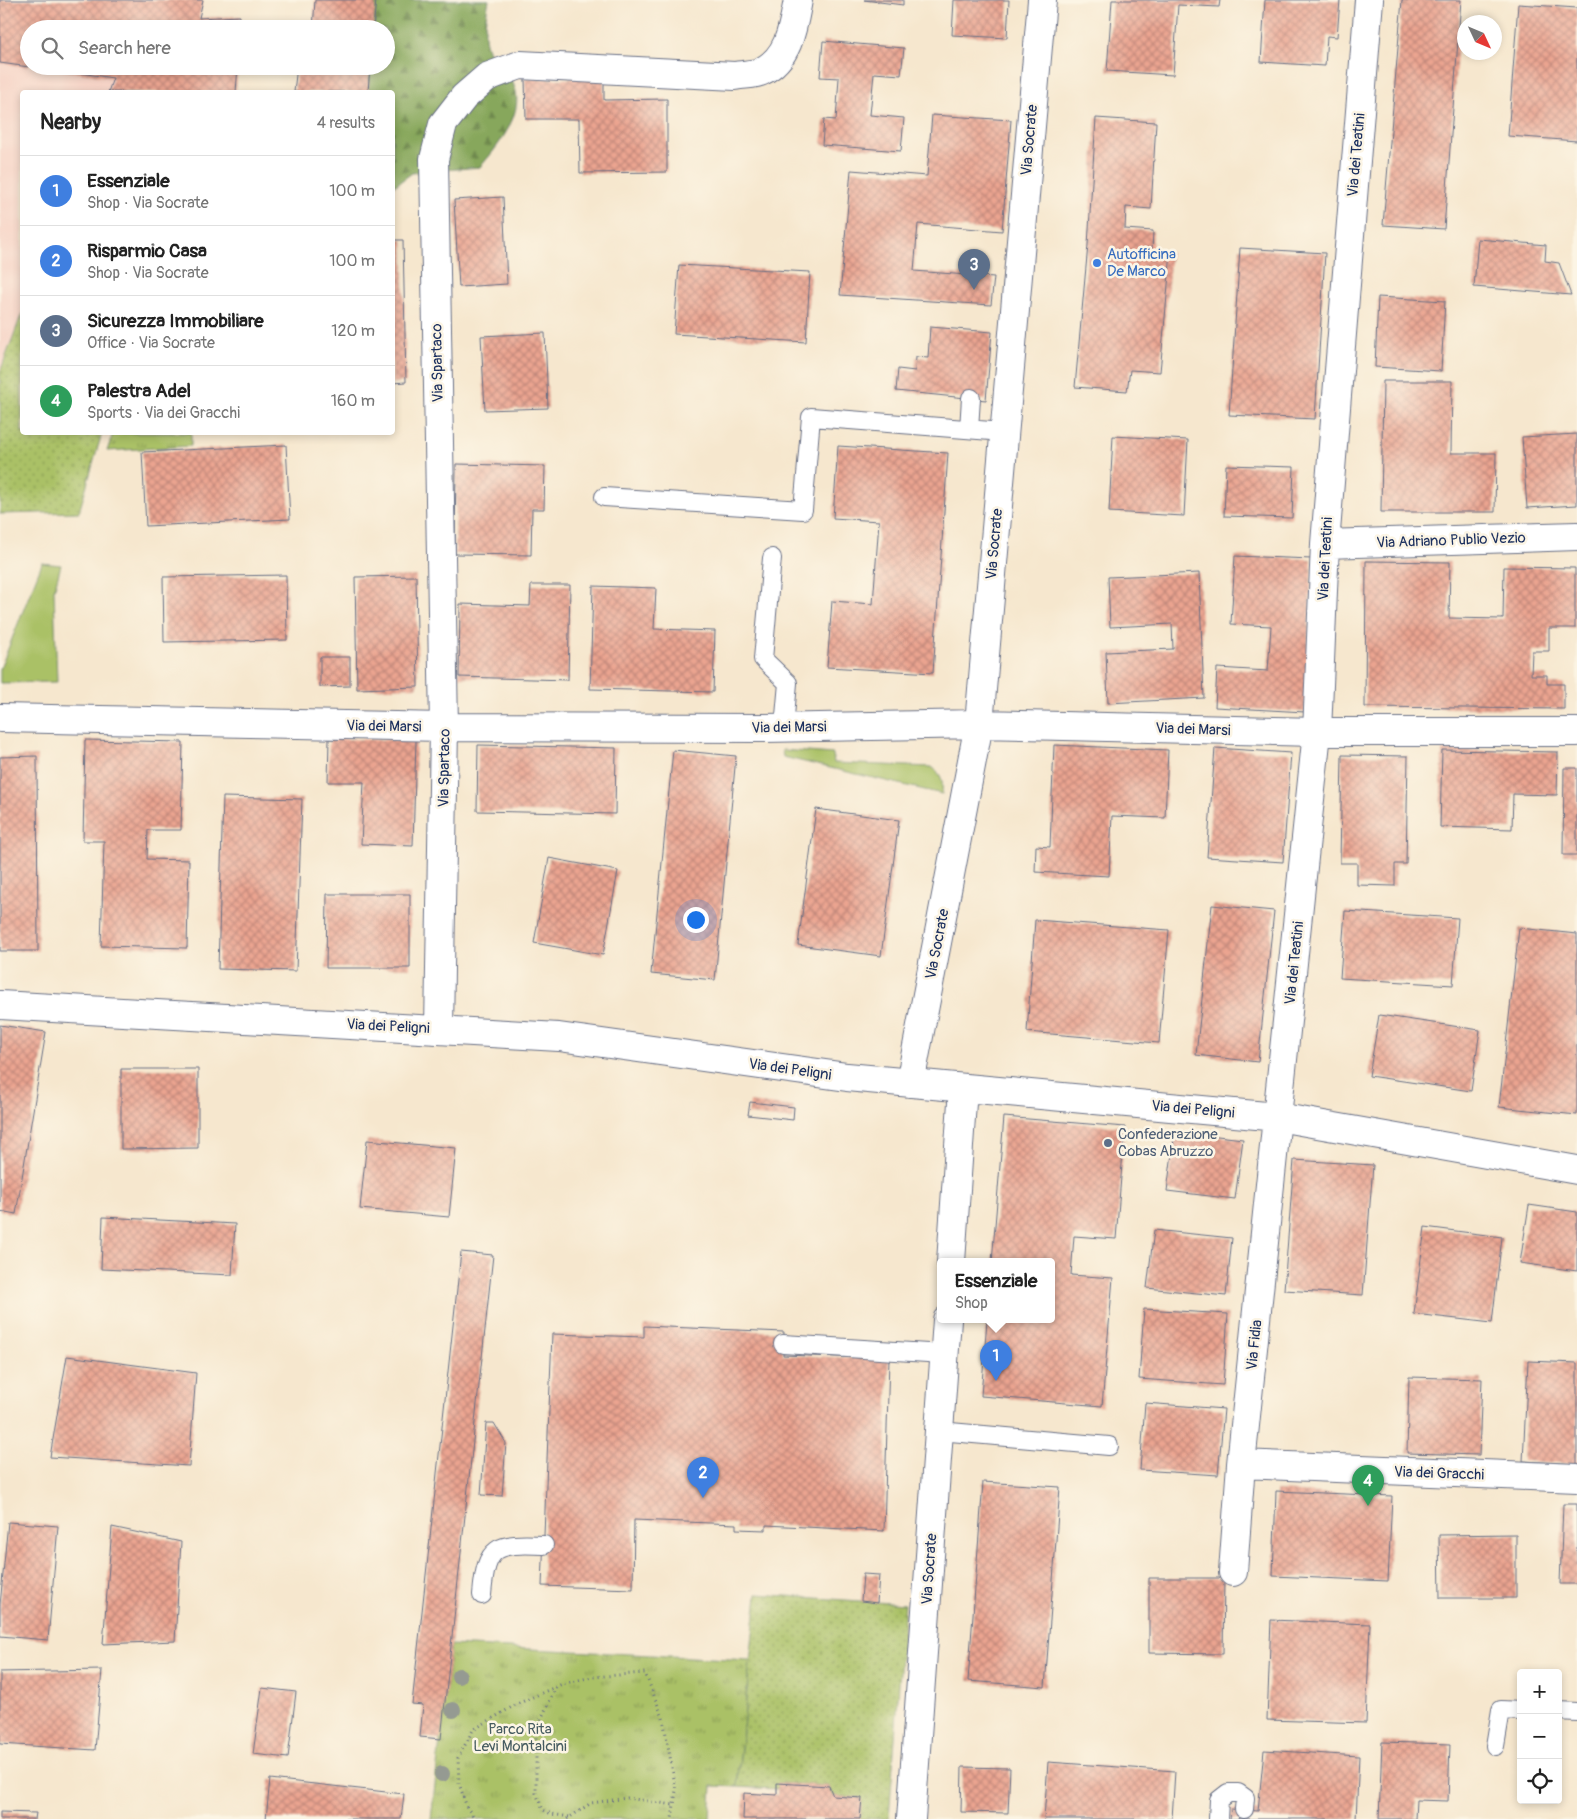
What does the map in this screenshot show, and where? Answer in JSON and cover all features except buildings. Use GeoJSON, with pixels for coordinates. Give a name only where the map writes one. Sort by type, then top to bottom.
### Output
{"type":"FeatureCollection","features":[{"type":"Feature","properties":{"kind":"street","name":"Via Spartaco"},"geometry":{"type":"LineString","coordinates":[[439,1029],[444,727],[434,158],[443,124],[464,97],[487,77],[520,65],[735,76],[761,72],[781,57],[793,31],[798,0]]}},
{"type":"Feature","properties":{"kind":"street","name":"Via Socrate"},"geometry":{"type":"LineString","coordinates":[[910,1083],[979,724],[1042,0]]}},
{"type":"Feature","properties":{"kind":"street","name":"Via dei Teatini"},"geometry":{"type":"LineString","coordinates":[[1278,1117],[1317,732],[1325,544],[1369,0]]}},
{"type":"Feature","properties":{"kind":"street","name":"Via Adriano Publio Vezio"},"geometry":{"type":"LineString","coordinates":[[1325,544],[1577,536]]}},
{"type":"Feature","properties":{"kind":"street","name":"Via dei Marsi"},"geometry":{"type":"LineString","coordinates":[[0,718],[444,727],[775,728],[979,724],[1317,732],[1577,732]]}},
{"type":"Feature","properties":{"kind":"street","name":"Via dei Peligni"},"geometry":{"type":"LineString","coordinates":[[0,1004],[559,1037],[847,1077],[1278,1117],[1577,1170]]}},
{"type":"Feature","properties":{"kind":"street"},"geometry":{"type":"LineString","coordinates":[[952,1258],[964,1088]]}},
{"type":"Feature","properties":{"kind":"street","name":"Via Fidia"},"geometry":{"type":"LineString","coordinates":[[1233,1572],[1242,1464],[1278,1117]]}},
{"type":"Feature","properties":{"kind":"street","name":"Via Socrate"},"geometry":{"type":"LineString","coordinates":[[911,1819],[947,1323]]}},
{"type":"Feature","properties":{"kind":"street","name":"Via dei Gracchi"},"geometry":{"type":"LineString","coordinates":[[1242,1464],[1577,1478]]}},
{"type":"Feature","properties":{"kind":"lane"},"geometry":{"type":"LineString","coordinates":[[969,429],[971,398]]}},
{"type":"Feature","properties":{"kind":"lane"},"geometry":{"type":"LineString","coordinates":[[604,497],[803,510],[811,417],[1004,432]]}},
{"type":"Feature","properties":{"kind":"lane"},"geometry":{"type":"LineString","coordinates":[[772,558],[763,659],[788,683],[775,728]]}},
{"type":"Feature","properties":{"kind":"lane"},"geometry":{"type":"LineString","coordinates":[[783,1344],[944,1354]]}},
{"type":"Feature","properties":{"kind":"lane"},"geometry":{"type":"LineString","coordinates":[[939,1431],[1109,1446]]}},
{"type":"Feature","properties":{"kind":"lane"},"geometry":{"type":"LineString","coordinates":[[482,1596],[484,1570],[494,1552],[510,1544],[544,1545]]}},
{"type":"Feature","properties":{"kind":"lane"},"geometry":{"type":"LineString","coordinates":[[1495,1746],[1501,1710],[1517,1711]]}},
{"type":"Feature","properties":{"kind":"lane"},"geometry":{"type":"LineString","coordinates":[[1562,1711],[1577,1712]]}},
{"type":"Feature","properties":{"kind":"lane"},"geometry":{"type":"LineString","coordinates":[[1218,1819],[1219,1800],[1228,1792],[1238,1793],[1245,1798],[1244,1809]]}},
{"type":"Feature","properties":{"kind":"path"},"geometry":{"type":"LineString","coordinates":[[476,1819],[467,1808],[459,1783],[458,1758],[473,1730],[503,1712],[556,1687],[592,1677],[645,1673],[662,1718],[676,1790],[672,1819]]}},
{"type":"Feature","properties":{"kind":"path"},"geometry":{"type":"LineString","coordinates":[[556,1687],[536,1730],[536,1793],[543,1810],[568,1818],[591,1803],[627,1798],[674,1805]]}},
{"type":"Feature","properties":{"kind":"shaded area"},"geometry":{"type":"Polygon","coordinates":[[[0,61],[20,64],[20,75],[93,75],[113,78],[109,90],[20,90],[20,318],[0,372],[0,61]]]}},
{"type":"Feature","properties":{"kind":"green space"},"geometry":{"type":"Polygon","coordinates":[[[376,0],[489,0],[485,25],[486,44],[492,58],[511,80],[516,91],[517,102],[514,114],[503,138],[480,167],[412,173],[395,186],[395,90],[368,90],[369,75],[395,75],[395,20],[374,20],[376,0]]]}},
{"type":"Feature","properties":{"kind":"green space"},"geometry":{"type":"Polygon","coordinates":[[[20,318],[20,435],[101,435],[79,512],[0,514],[0,372],[20,318]]]}},
{"type":"Feature","properties":{"kind":"green space"},"geometry":{"type":"Polygon","coordinates":[[[112,435],[191,435],[191,446],[107,451],[112,435]]]}},
{"type":"Feature","properties":{"kind":"green space"},"geometry":{"type":"Polygon","coordinates":[[[42,563],[61,565],[54,590],[57,682],[0,683],[0,669],[42,563]]]}},
{"type":"Feature","properties":{"kind":"green space"},"geometry":{"type":"Polygon","coordinates":[[[782,750],[833,754],[834,763],[932,767],[942,779],[942,794],[783,757],[782,750]]]}},
{"type":"Feature","properties":{"kind":"green space"},"geometry":{"type":"Polygon","coordinates":[[[757,1594],[905,1604],[889,1819],[860,1819],[861,1798],[833,1796],[829,1786],[778,1783],[777,1789],[737,1787],[757,1594]]]}},
{"type":"Feature","properties":{"kind":"green space","name":"Parco Rita Levi Montalcini"},"geometry":{"type":"Polygon","coordinates":[[[451,1645],[750,1660],[737,1787],[712,1786],[710,1819],[431,1819],[451,1645]]]}},
{"type":"Feature","properties":{"kind":"place","name":"Autofficina De Marco"},"geometry":{"type":"Point","coordinates":[1097,263]}},
{"type":"Feature","properties":{"kind":"place","name":"Sicurezza Immobiliare"},"geometry":{"type":"Point","coordinates":[974,290]}},
{"type":"Feature","properties":{"kind":"place","name":"Confederazione Cobas Abruzzo"},"geometry":{"type":"Point","coordinates":[1108,1143]}},
{"type":"Feature","properties":{"kind":"place","name":"Essenziale"},"geometry":{"type":"Point","coordinates":[996,1381]}},
{"type":"Feature","properties":{"kind":"place","name":"Risparmio Casa"},"geometry":{"type":"Point","coordinates":[703,1498]}},
{"type":"Feature","properties":{"kind":"place","name":"Palestra Adel"},"geometry":{"type":"Point","coordinates":[1368,1506]}}]}
